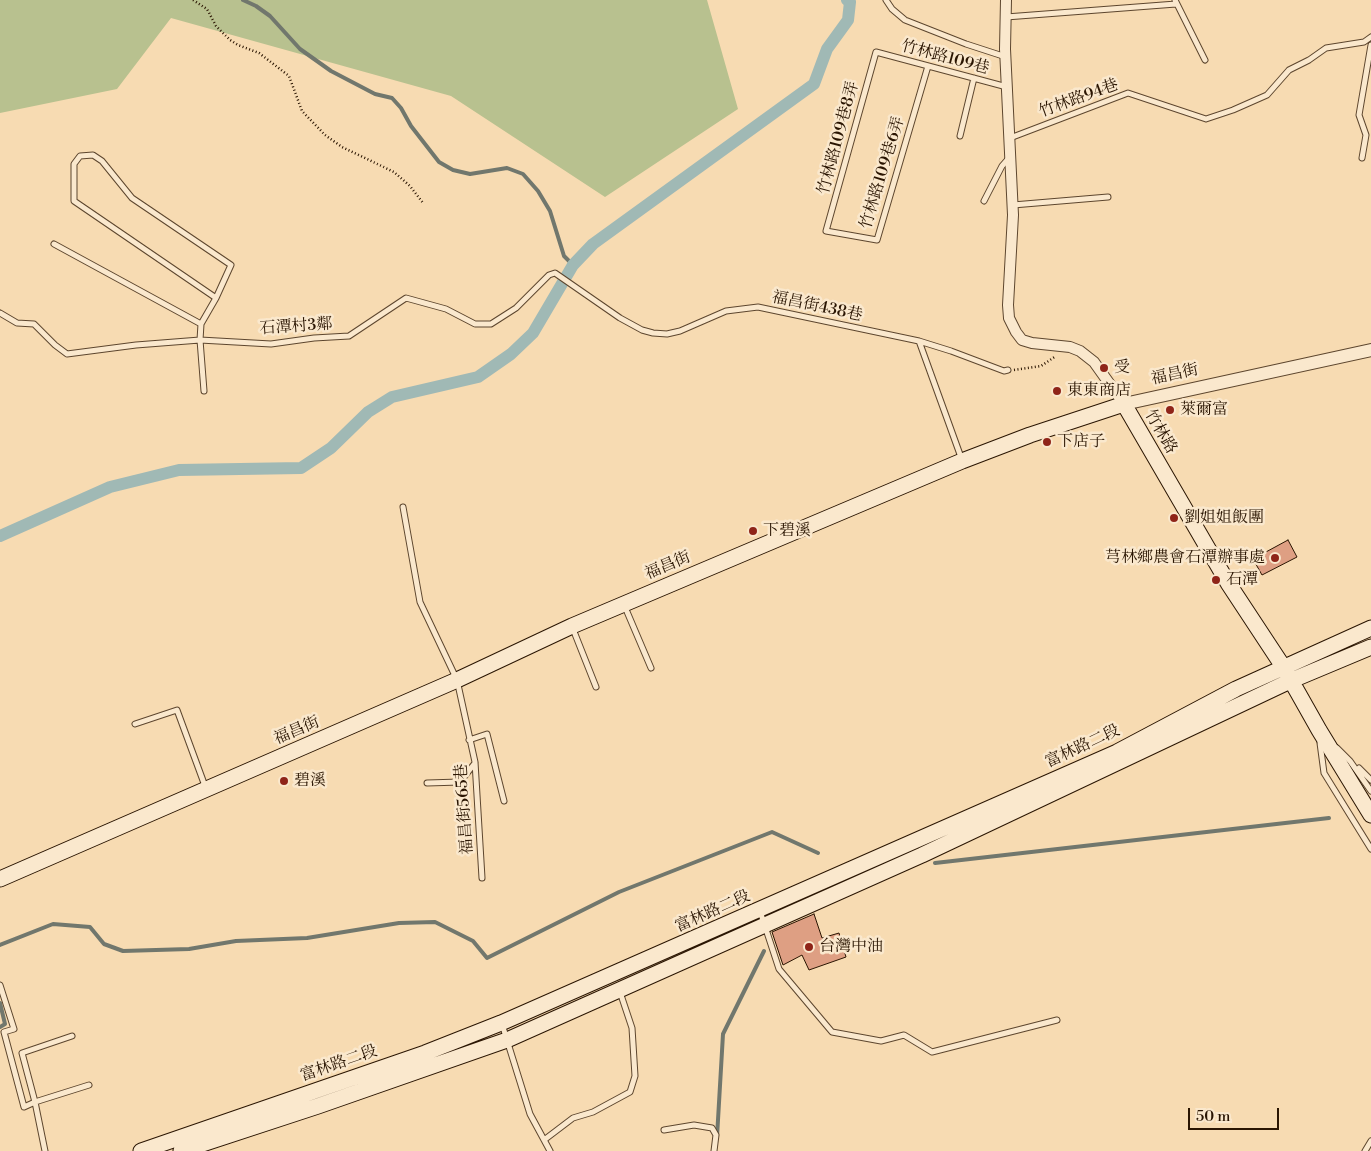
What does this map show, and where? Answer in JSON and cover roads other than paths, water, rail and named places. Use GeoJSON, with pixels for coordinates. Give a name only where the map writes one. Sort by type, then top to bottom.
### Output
{"type":"FeatureCollection","features":[{"type":"Feature","properties":{"kind":"main road","name":"福昌街"},"geometry":{"type":"LineString","coordinates":[[0,879],[457,680],[572,626],[962,461],[1030,434],[1124,404]]}},
{"type":"Feature","properties":{"kind":"main road","name":"竹林路"},"geometry":{"type":"LineString","coordinates":[[1124,404],[1228,583],[1287,675],[1371,815]]}},
{"type":"Feature","properties":{"kind":"main road"},"geometry":{"type":"LineString","coordinates":[[1287,675],[1371,628]]}},
{"type":"Feature","properties":{"kind":"main road"},"geometry":{"type":"LineString","coordinates":[[1287,675],[1371,647]]}},
{"type":"Feature","properties":{"kind":"main road","name":"富林路二段"},"geometry":{"type":"LineString","coordinates":[[141,1151],[382,1067],[501,1023],[1117,752],[1236,689],[1287,675]]}},
{"type":"Feature","properties":{"kind":"main road","name":"富林路二段"},"geometry":{"type":"LineString","coordinates":[[181,1151],[389,1082],[508,1040],[922,855],[1287,675]]}},
{"type":"Feature","properties":{"kind":"main road"},"geometry":{"type":"LineString","coordinates":[[382,1067],[389,1082]]}},
{"type":"Feature","properties":{"kind":"street","name":"竹林路"},"geometry":{"type":"LineString","coordinates":[[1006,0],[1006,53],[1013,205],[1008,305],[1010,318],[1022,340],[1032,343],[1070,347],[1080,351],[1094,362],[1124,404]]}},
{"type":"Feature","properties":{"kind":"street","name":"福昌街"},"geometry":{"type":"LineString","coordinates":[[1124,404],[1371,350]]}},
{"type":"Feature","properties":{"kind":"street"},"geometry":{"type":"LineString","coordinates":[[819,884],[825,898]]}},
{"type":"Feature","properties":{"kind":"lane"},"geometry":{"type":"LineString","coordinates":[[886,0],[892,9],[905,20],[935,32],[1006,53]]}},
{"type":"Feature","properties":{"kind":"lane"},"geometry":{"type":"LineString","coordinates":[[1006,17],[1175,2],[1205,60]]}},
{"type":"Feature","properties":{"kind":"lane","name":"竹林路94巷"},"geometry":{"type":"LineString","coordinates":[[1010,138],[1128,93],[1206,118],[1233,110],[1267,95],[1288,70],[1309,60],[1326,48],[1364,42],[1371,37]]}},
{"type":"Feature","properties":{"kind":"lane"},"geometry":{"type":"LineString","coordinates":[[1362,158],[1366,135],[1359,115],[1371,45]]}},
{"type":"Feature","properties":{"kind":"lane","name":"竹林路109巷"},"geometry":{"type":"LineString","coordinates":[[876,52],[1008,87]]}},
{"type":"Feature","properties":{"kind":"lane","name":"竹林路109巷8弄"},"geometry":{"type":"LineString","coordinates":[[826,231],[876,52]]}},
{"type":"Feature","properties":{"kind":"lane","name":"竹林路109巷6弄"},"geometry":{"type":"LineString","coordinates":[[826,231],[877,240],[928,66]]}},
{"type":"Feature","properties":{"kind":"lane"},"geometry":{"type":"LineString","coordinates":[[960,136],[974,78]]}},
{"type":"Feature","properties":{"kind":"lane"},"geometry":{"type":"LineString","coordinates":[[204,392],[200,340],[201,324],[216,298],[232,265],[132,198],[98,158],[93,155],[80,156],[74,164],[74,201],[216,298]]}},
{"type":"Feature","properties":{"kind":"lane"},"geometry":{"type":"LineString","coordinates":[[984,200],[1002,166],[1011,155]]}},
{"type":"Feature","properties":{"kind":"lane"},"geometry":{"type":"LineString","coordinates":[[1013,205],[1108,197]]}},
{"type":"Feature","properties":{"kind":"lane"},"geometry":{"type":"LineString","coordinates":[[54,244],[201,324]]}},
{"type":"Feature","properties":{"kind":"lane","name":"石潭村3鄰"},"geometry":{"type":"LineString","coordinates":[[0,313],[17,323],[34,324],[55,346],[67,354],[136,345],[200,340],[272,344],[314,338],[349,336],[406,298],[446,309],[475,324],[491,324],[516,308],[549,275],[555,272],[595,300]]}},
{"type":"Feature","properties":{"kind":"lane","name":"福昌街438巷"},"geometry":{"type":"LineString","coordinates":[[595,300],[642,330],[653,333],[667,334],[680,331],[726,311],[758,307],[919,341],[1004,371],[1008,370]]}},
{"type":"Feature","properties":{"kind":"lane"},"geometry":{"type":"LineString","coordinates":[[919,341],[962,461]]}},
{"type":"Feature","properties":{"kind":"lane","name":"福昌街565巷"},"geometry":{"type":"LineString","coordinates":[[403,507],[420,602],[457,680],[475,762],[482,878]]}},
{"type":"Feature","properties":{"kind":"lane"},"geometry":{"type":"LineString","coordinates":[[624,604],[651,668]]}},
{"type":"Feature","properties":{"kind":"lane"},"geometry":{"type":"LineString","coordinates":[[572,626],[596,687]]}},
{"type":"Feature","properties":{"kind":"lane"},"geometry":{"type":"LineString","coordinates":[[135,724],[177,710],[206,789]]}},
{"type":"Feature","properties":{"kind":"lane"},"geometry":{"type":"LineString","coordinates":[[1319,730],[1371,780]]}},
{"type":"Feature","properties":{"kind":"lane"},"geometry":{"type":"LineString","coordinates":[[1319,730],[1324,773],[1371,849]]}},
{"type":"Feature","properties":{"kind":"lane"},"geometry":{"type":"LineString","coordinates":[[469,740],[486,734],[504,801]]}},
{"type":"Feature","properties":{"kind":"lane"},"geometry":{"type":"LineString","coordinates":[[1350,761],[1371,791]]}},
{"type":"Feature","properties":{"kind":"lane"},"geometry":{"type":"LineString","coordinates":[[427,783],[460,782],[475,762]]}},
{"type":"Feature","properties":{"kind":"lane"},"geometry":{"type":"LineString","coordinates":[[760,910],[779,969],[832,1032],[881,1041],[904,1035],[932,1052],[1057,1020]]}},
{"type":"Feature","properties":{"kind":"lane"},"geometry":{"type":"LineString","coordinates":[[0,985],[14,1029],[4,1032],[24,1107],[89,1085]]}},
{"type":"Feature","properties":{"kind":"lane"},"geometry":{"type":"LineString","coordinates":[[544,1140],[573,1118],[599,1109],[630,1092],[635,1076],[632,1028],[620,990]]}},
{"type":"Feature","properties":{"kind":"lane"},"geometry":{"type":"LineString","coordinates":[[501,1023],[508,1040],[530,1114],[550,1151]]}},
{"type":"Feature","properties":{"kind":"lane"},"geometry":{"type":"LineString","coordinates":[[45,1151],[36,1102],[22,1053],[72,1036]]}},
{"type":"Feature","properties":{"kind":"lane"},"geometry":{"type":"LineString","coordinates":[[664,1130],[694,1125],[712,1128],[716,1135],[714,1151]]}},
{"type":"Feature","properties":{"kind":"lane"},"geometry":{"type":"LineString","coordinates":[[1365,1151],[1371,1141]]}},
{"type":"Feature","properties":{"kind":"waterway"},"geometry":{"type":"LineString","coordinates":[[243,0],[270,16],[300,49],[331,71],[375,94],[392,98],[439,162],[453,170],[470,174],[507,168],[523,174],[538,191],[550,211],[564,256],[573,265]]}},
{"type":"Feature","properties":{"kind":"waterway"},"geometry":{"type":"LineString","coordinates":[[0,536],[110,487],[179,470],[301,468],[331,448],[368,412],[392,397],[478,377],[511,354],[533,333],[573,265],[593,244],[814,84],[827,49],[848,20],[850,2],[847,0]]}},
{"type":"Feature","properties":{"kind":"waterway"},"geometry":{"type":"LineString","coordinates":[[935,863],[1329,818]]}},
{"type":"Feature","properties":{"kind":"waterway"},"geometry":{"type":"LineString","coordinates":[[0,945],[53,924],[90,927],[104,944],[123,951],[189,949],[236,941],[307,938],[399,923],[435,922],[473,941],[487,958],[619,892],[772,832],[818,853]]}},
{"type":"Feature","properties":{"kind":"waterway"},"geometry":{"type":"LineString","coordinates":[[717,1137],[723,1034],[764,951]]}},
{"type":"Feature","properties":{"kind":"waterway"},"geometry":{"type":"LineString","coordinates":[[0,1003],[5,1024],[0,1027]]}},
{"type":"Feature","properties":{"kind":"place","name":"受"},"geometry":{"type":"Point","coordinates":[1104,368]}},
{"type":"Feature","properties":{"kind":"place","name":"東東商店"},"geometry":{"type":"Point","coordinates":[1057,391]}},
{"type":"Feature","properties":{"kind":"place","name":"萊爾富"},"geometry":{"type":"Point","coordinates":[1170,410]}},
{"type":"Feature","properties":{"kind":"place","name":"下店子"},"geometry":{"type":"Point","coordinates":[1047,442]}},
{"type":"Feature","properties":{"kind":"place","name":"劉姐姐飯團"},"geometry":{"type":"Point","coordinates":[1174,518]}},
{"type":"Feature","properties":{"kind":"place","name":"下碧溪"},"geometry":{"type":"Point","coordinates":[753,531]}},
{"type":"Feature","properties":{"kind":"place","name":"芎林鄉農會石潭辦事處"},"geometry":{"type":"Point","coordinates":[1275,558]}},
{"type":"Feature","properties":{"kind":"place","name":"石潭"},"geometry":{"type":"Point","coordinates":[1216,580]}},
{"type":"Feature","properties":{"kind":"place","name":"碧溪"},"geometry":{"type":"Point","coordinates":[284,781]}},
{"type":"Feature","properties":{"kind":"place","name":"台灣中油"},"geometry":{"type":"Point","coordinates":[809,947]}}]}
